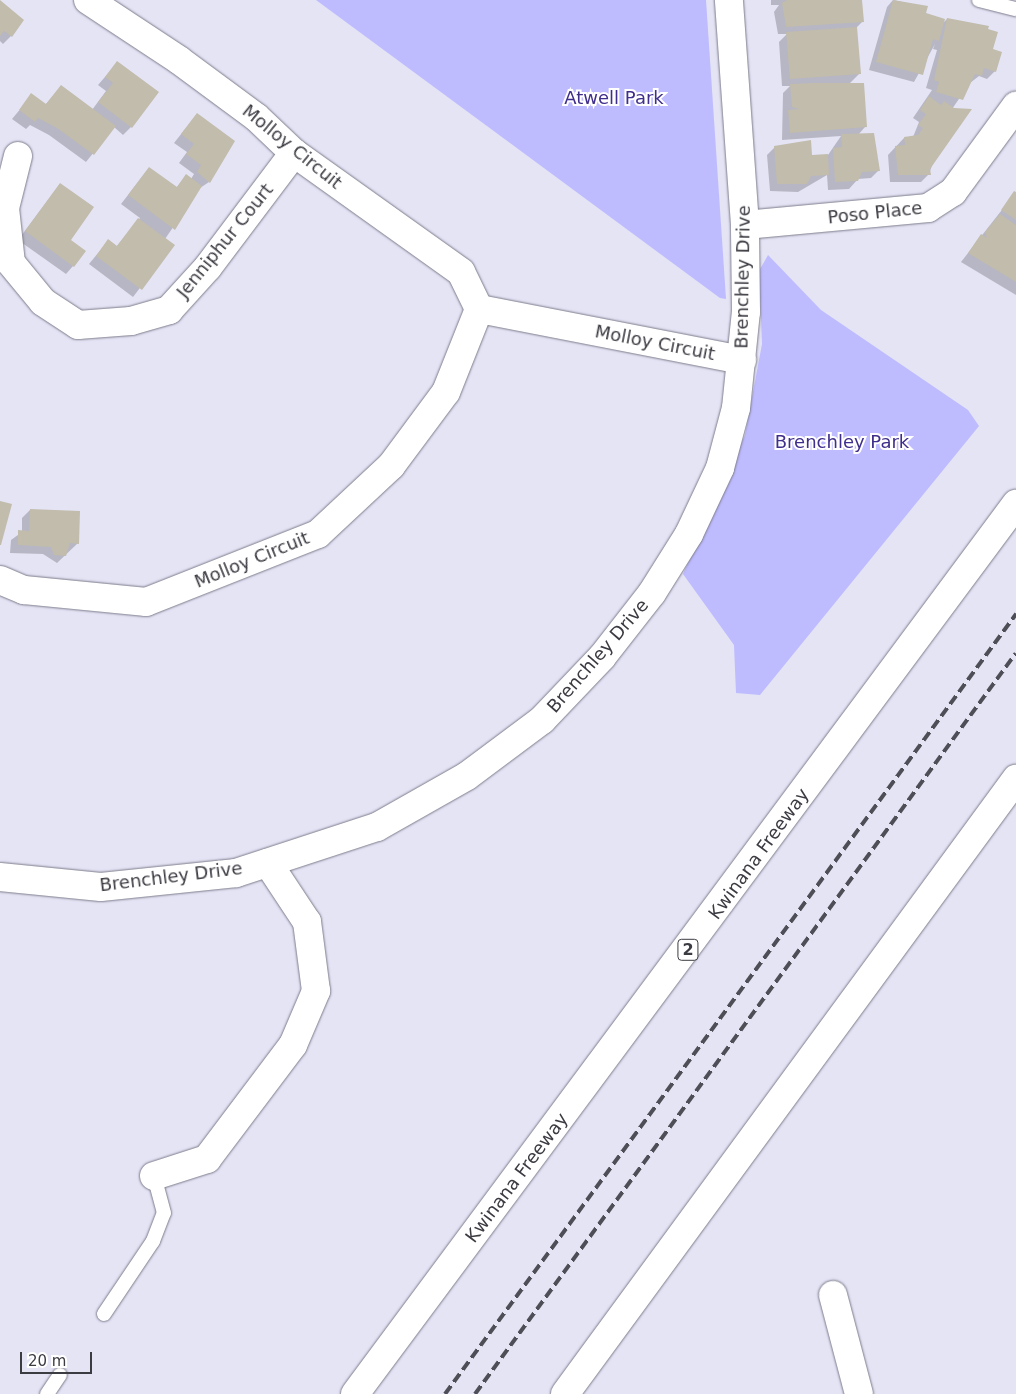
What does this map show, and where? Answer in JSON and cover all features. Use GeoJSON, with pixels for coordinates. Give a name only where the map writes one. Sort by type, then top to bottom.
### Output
{"type":"FeatureCollection","features":[{"type":"Feature","properties":{"kind":"main road","name":"Molloy Circuit"},"geometry":{"type":"LineString","coordinates":[[0,580],[24,590],[146,602],[318,534],[391,466],[446,392],[479,309],[461,272],[294,153],[256,118],[179,60],[88,0]]}},
{"type":"Feature","properties":{"kind":"main road","name":"Brenchley Drive"},"geometry":{"type":"LineString","coordinates":[[0,877],[100,887],[236,873],[377,827],[467,776],[542,720],[614,642],[689,534],[720,468],[736,408],[742,360],[746,225],[729,0]]}},
{"type":"Feature","properties":{"kind":"main road","name":"Poso Place"},"geometry":{"type":"LineString","coordinates":[[746,225],[928,208],[954,192],[1016,106]]}},
{"type":"Feature","properties":{"kind":"main road","name":"Jenniphur Court"},"geometry":{"type":"LineString","coordinates":[[18,156],[5,208],[11,263],[43,302],[78,325],[131,321],[169,310],[208,267],[294,153]]}},
{"type":"Feature","properties":{"kind":"main road","name":"Molloy Circuit"},"geometry":{"type":"LineString","coordinates":[[479,309],[742,360]]}},
{"type":"Feature","properties":{"kind":"main road","name":"Kwinana Freeway"},"geometry":{"type":"LineString","coordinates":[[355,1394],[1016,504]]}},
{"type":"Feature","properties":{"kind":"main road"},"geometry":{"type":"LineString","coordinates":[[564,1394],[1016,779]]}},
{"type":"Feature","properties":{"kind":"main road"},"geometry":{"type":"LineString","coordinates":[[154,1176],[207,1159],[293,1045],[316,992],[307,922],[268,863]]}},
{"type":"Feature","properties":{"kind":"main road"},"geometry":{"type":"LineString","coordinates":[[833,1296],[858,1394]]}},
{"type":"Feature","properties":{"kind":"lane"},"geometry":{"type":"LineString","coordinates":[[979,0],[1016,9]]}},
{"type":"Feature","properties":{"kind":"lane"},"geometry":{"type":"LineString","coordinates":[[104,1314],[153,1240],[164,1213],[154,1176]]}},
{"type":"Feature","properties":{"kind":"lane"},"geometry":{"type":"LineString","coordinates":[[46,1394],[60,1376]]}},
{"type":"Feature","properties":{"kind":"green space","name":"Atwell Park"},"geometry":{"type":"Polygon","coordinates":[[[316,0],[706,0],[726,299],[720,298],[316,0]]]}},
{"type":"Feature","properties":{"kind":"green space","name":"Brenchley Park"},"geometry":{"type":"Polygon","coordinates":[[[768,255],[821,310],[968,410],[979,426],[760,695],[736,693],[734,645],[683,574],[745,435],[762,344],[759,271],[768,255]]]}},
{"type":"Feature","properties":{"kind":"building"},"geometry":{"type":"Polygon","coordinates":[[[0,0],[24,20],[12,37],[4,31],[0,36],[0,0]]]}},
{"type":"Feature","properties":{"kind":"building"},"geometry":{"type":"Polygon","coordinates":[[[787,0],[862,0],[864,22],[786,27],[782,3],[787,0]]]}},
{"type":"Feature","properties":{"kind":"building"},"geometry":{"type":"Polygon","coordinates":[[[893,0],[928,6],[926,13],[945,19],[939,41],[933,39],[923,75],[876,62],[893,0]]]}},
{"type":"Feature","properties":{"kind":"building"},"geometry":{"type":"Polygon","coordinates":[[[947,18],[989,26],[988,29],[998,32],[993,49],[1002,52],[996,72],[984,68],[982,76],[975,74],[963,100],[936,92],[939,82],[934,80],[947,18]]]}},
{"type":"Feature","properties":{"kind":"building"},"geometry":{"type":"Polygon","coordinates":[[[857,27],[861,74],[790,79],[786,32],[857,27]]]}},
{"type":"Feature","properties":{"kind":"building"},"geometry":{"type":"Polygon","coordinates":[[[117,61],[159,92],[132,128],[98,102],[113,83],[105,77],[117,61]]]}},
{"type":"Feature","properties":{"kind":"building"},"geometry":{"type":"Polygon","coordinates":[[[864,83],[867,127],[790,133],[788,110],[799,109],[792,107],[790,84],[864,83]]]}},
{"type":"Feature","properties":{"kind":"building"},"geometry":{"type":"Polygon","coordinates":[[[61,85],[116,126],[94,155],[57,128],[38,118],[35,122],[19,110],[31,93],[46,104],[61,85]]]}},
{"type":"Feature","properties":{"kind":"building"},"geometry":{"type":"Polygon","coordinates":[[[929,96],[941,105],[944,101],[954,108],[972,109],[930,169],[931,175],[898,175],[895,146],[905,145],[904,137],[918,135],[923,128],[918,125],[926,114],[920,110],[929,96]]]}},
{"type":"Feature","properties":{"kind":"building"},"geometry":{"type":"Polygon","coordinates":[[[197,113],[235,141],[210,183],[197,172],[201,165],[186,154],[194,144],[181,134],[197,113]]]}},
{"type":"Feature","properties":{"kind":"building"},"geometry":{"type":"Polygon","coordinates":[[[874,133],[880,171],[862,172],[858,181],[835,182],[833,148],[842,147],[841,134],[874,133]]]}},
{"type":"Feature","properties":{"kind":"building"},"geometry":{"type":"Polygon","coordinates":[[[811,140],[812,155],[828,154],[829,175],[811,176],[807,184],[777,184],[774,146],[811,140]]]}},
{"type":"Feature","properties":{"kind":"building"},"geometry":{"type":"Polygon","coordinates":[[[149,167],[177,187],[186,174],[202,186],[175,230],[128,195],[149,167]]]}},
{"type":"Feature","properties":{"kind":"building"},"geometry":{"type":"Polygon","coordinates":[[[60,183],[94,207],[71,240],[86,251],[74,267],[25,231],[60,183]]]}},
{"type":"Feature","properties":{"kind":"building"},"geometry":{"type":"Polygon","coordinates":[[[1014,191],[1016,192],[1016,220],[1001,210],[1014,191]]]}},
{"type":"Feature","properties":{"kind":"building"},"geometry":{"type":"Polygon","coordinates":[[[1000,214],[1016,225],[1016,282],[968,253],[981,234],[987,238],[985,232],[1000,214]]]}},
{"type":"Feature","properties":{"kind":"building"},"geometry":{"type":"Polygon","coordinates":[[[138,218],[175,245],[142,290],[96,256],[108,239],[117,246],[138,218]]]}},
{"type":"Feature","properties":{"kind":"building"},"geometry":{"type":"Polygon","coordinates":[[[0,501],[12,504],[1,545],[0,545],[0,501]]]}},
{"type":"Feature","properties":{"kind":"building"},"geometry":{"type":"Polygon","coordinates":[[[30,509],[80,511],[79,544],[70,543],[66,556],[54,555],[51,547],[18,545],[18,530],[29,531],[30,509]]]}},
{"type":"Feature","properties":{"kind":"railway"},"geometry":{"type":"LineString","coordinates":[[445,1394],[1016,614]]}},
{"type":"Feature","properties":{"kind":"railway"},"geometry":{"type":"LineString","coordinates":[[475,1394],[1016,653]]}}]}
